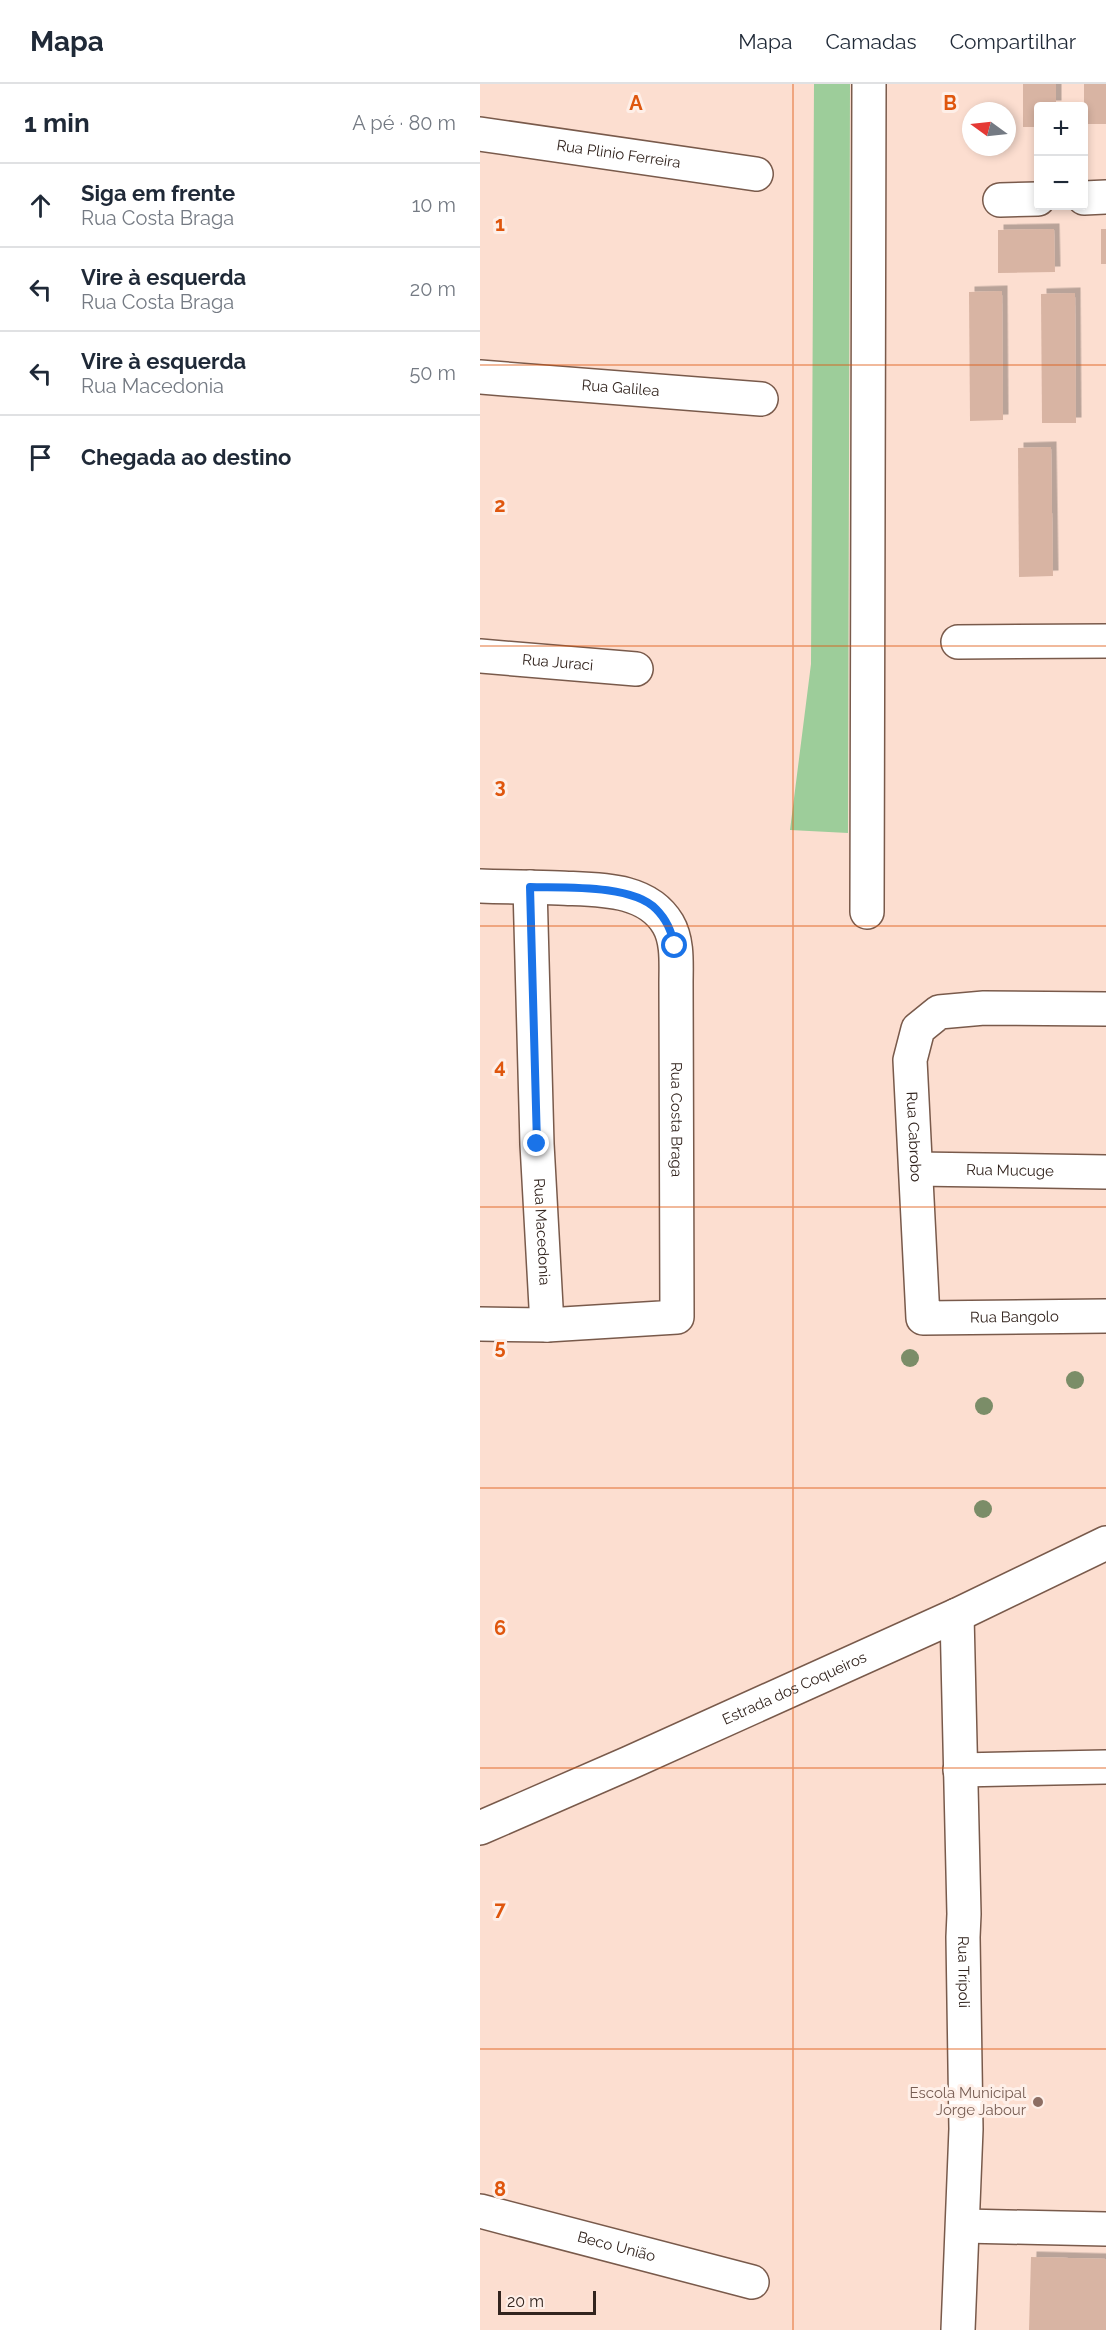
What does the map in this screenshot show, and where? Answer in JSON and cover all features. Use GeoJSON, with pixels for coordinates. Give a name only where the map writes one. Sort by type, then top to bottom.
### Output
{"type":"FeatureCollection","features":[{"type":"Feature","properties":{"kind":"street"},"geometry":{"type":"LineString","coordinates":[[867,912],[869,84]]}},
{"type":"Feature","properties":{"kind":"street","name":"Rua Plinio Ferreira"},"geometry":{"type":"LineString","coordinates":[[480,134],[756,174]]}},
{"type":"Feature","properties":{"kind":"street"},"geometry":{"type":"LineString","coordinates":[[1088,198],[1106,197]]}},
{"type":"Feature","properties":{"kind":"street"},"geometry":{"type":"LineString","coordinates":[[1000,200],[1034,199]]}},
{"type":"Feature","properties":{"kind":"street","name":"Rua Galilea"},"geometry":{"type":"LineString","coordinates":[[480,377],[761,399]]}},
{"type":"Feature","properties":{"kind":"street"},"geometry":{"type":"LineString","coordinates":[[958,642],[1106,641]]}},
{"type":"Feature","properties":{"kind":"street","name":"Rua Juraci"},"geometry":{"type":"LineString","coordinates":[[480,656],[636,669]]}},
{"type":"Feature","properties":{"kind":"street","name":"Rua Costa Braga"},"geometry":{"type":"LineString","coordinates":[[480,886],[612,890],[641,899],[655,907],[669,925],[675,946],[677,1317],[547,1325],[480,1324]]}},
{"type":"Feature","properties":{"kind":"street","name":"Rua Macedonia"},"geometry":{"type":"LineString","coordinates":[[530,887],[537,1144],[547,1325]]}},
{"type":"Feature","properties":{"kind":"street","name":"Rua Cabrobo"},"geometry":{"type":"LineString","coordinates":[[923,1318],[909,1060],[918,1029],[939,1012],[984,1008],[1106,1009]]}},
{"type":"Feature","properties":{"kind":"street","name":"Rua Mucuge"},"geometry":{"type":"LineString","coordinates":[[916,1169],[1106,1172]]}},
{"type":"Feature","properties":{"kind":"street","name":"Rua Bangolo"},"geometry":{"type":"LineString","coordinates":[[923,1318],[1106,1316]]}},
{"type":"Feature","properties":{"kind":"street","name":"Estrada dos Coqueiros"},"geometry":{"type":"LineString","coordinates":[[480,1828],[957,1615],[1106,1542]]}},
{"type":"Feature","properties":{"kind":"street","name":"Rua Trípoli"},"geometry":{"type":"LineString","coordinates":[[957,1615],[966,2128],[964,2226],[958,2330]]}},
{"type":"Feature","properties":{"kind":"street"},"geometry":{"type":"LineString","coordinates":[[960,1770],[1106,1767]]}},
{"type":"Feature","properties":{"kind":"street","name":"Beco União"},"geometry":{"type":"LineString","coordinates":[[480,2211],[752,2282]]}},
{"type":"Feature","properties":{"kind":"street"},"geometry":{"type":"LineString","coordinates":[[964,2226],[1106,2229]]}},
{"type":"Feature","properties":{"kind":"green space"},"geometry":{"type":"Polygon","coordinates":[[[814,84],[850,84],[848,833],[790,830],[811,664],[814,84]]]}},
{"type":"Feature","properties":{"kind":"building"},"geometry":{"type":"Polygon","coordinates":[[[1023,84],[1056,84],[1056,102],[1034,102],[1034,127],[1023,127],[1023,84]]]}},
{"type":"Feature","properties":{"kind":"building"},"geometry":{"type":"Polygon","coordinates":[[[1084,84],[1106,84],[1106,124],[1088,124],[1088,102],[1084,102],[1084,84]]]}},
{"type":"Feature","properties":{"kind":"building"},"geometry":{"type":"Polygon","coordinates":[[[1054,229],[1055,272],[998,273],[998,230],[1054,229]]]}},
{"type":"Feature","properties":{"kind":"building"},"geometry":{"type":"Polygon","coordinates":[[[1101,229],[1106,229],[1106,264],[1101,264],[1101,229]]]}},
{"type":"Feature","properties":{"kind":"building"},"geometry":{"type":"Polygon","coordinates":[[[1002,291],[1003,420],[970,421],[969,292],[1002,291]]]}},
{"type":"Feature","properties":{"kind":"building"},"geometry":{"type":"Polygon","coordinates":[[[1075,293],[1076,423],[1042,423],[1041,294],[1075,293]]]}},
{"type":"Feature","properties":{"kind":"building"},"geometry":{"type":"Polygon","coordinates":[[[1051,447],[1053,576],[1019,577],[1018,448],[1051,447]]]}},
{"type":"Feature","properties":{"kind":"building"},"geometry":{"type":"Polygon","coordinates":[[[1031,2257],[1106,2259],[1106,2330],[1029,2330],[1031,2257]]]}},
{"type":"Feature","properties":{"kind":"place","name":"Escola Municipal Jorge Jabour"},"geometry":{"type":"Point","coordinates":[1038,2102]}},
{"type":"Feature","properties":{"kind":"route"},"geometry":{"type":"LineString","coordinates":[[537,1144],[530,887],[612,890],[641,899],[655,907],[669,925],[675,946]]}}]}
